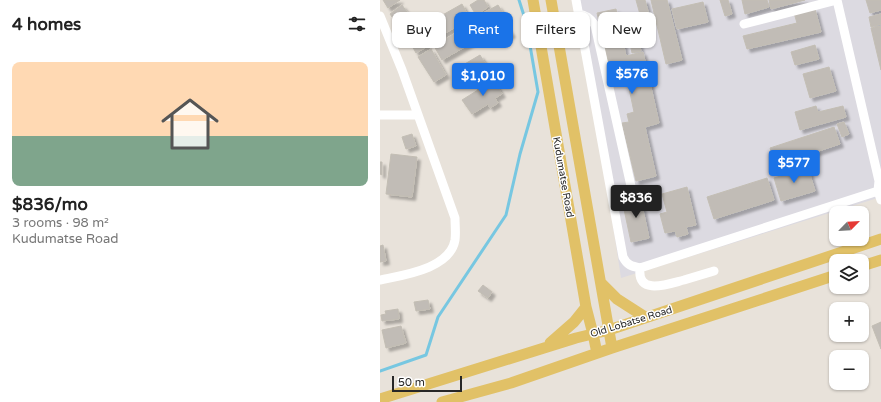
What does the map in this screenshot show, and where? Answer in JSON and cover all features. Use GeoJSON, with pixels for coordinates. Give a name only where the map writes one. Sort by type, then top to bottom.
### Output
{"type":"FeatureCollection","features":[{"type":"Feature","properties":{"kind":"main road","name":"Kudumatse Road"},"geometry":{"type":"LineString","coordinates":[[533,0],[586,307],[597,354]]}},
{"type":"Feature","properties":{"kind":"main road","name":"Kudumatse Road"},"geometry":{"type":"LineString","coordinates":[[551,0],[612,348]]}},
{"type":"Feature","properties":{"kind":"main road","name":"Old Lobatse Road"},"geometry":{"type":"LineString","coordinates":[[380,399],[544,347],[609,330],[881,239]]}},
{"type":"Feature","properties":{"kind":"main road"},"geometry":{"type":"LineString","coordinates":[[869,264],[881,260]]}},
{"type":"Feature","properties":{"kind":"main road","name":"Old Lobatse Road"},"geometry":{"type":"LineString","coordinates":[[442,402],[511,383],[829,276]]}},
{"type":"Feature","properties":{"kind":"main road"},"geometry":{"type":"LineString","coordinates":[[600,281],[617,299],[645,317]]}},
{"type":"Feature","properties":{"kind":"main road"},"geometry":{"type":"LineString","coordinates":[[544,347],[570,326],[586,307]]}},
{"type":"Feature","properties":{"kind":"street"},"geometry":{"type":"LineString","coordinates":[[576,0],[578,12]]}},
{"type":"Feature","properties":{"kind":"street"},"geometry":{"type":"LineString","coordinates":[[584,48],[623,257],[626,263],[640,268],[880,189],[837,0],[744,24]]}},
{"type":"Feature","properties":{"kind":"street"},"geometry":{"type":"LineString","coordinates":[[380,16],[455,218],[455,241],[451,250],[434,265],[425,270],[380,280]]}},
{"type":"Feature","properties":{"kind":"street"},"geometry":{"type":"LineString","coordinates":[[590,19],[595,25],[631,186],[630,191],[627,194],[612,197]]}},
{"type":"Feature","properties":{"kind":"street"},"geometry":{"type":"LineString","coordinates":[[380,115],[418,115]]}},
{"type":"Feature","properties":{"kind":"street"},"geometry":{"type":"LineString","coordinates":[[640,268],[639,275],[643,282],[649,286],[662,286],[714,271]]}},
{"type":"Feature","properties":{"kind":"shaded area"},"geometry":{"type":"Polygon","coordinates":[[[579,0],[881,0],[881,197],[852,206],[829,206],[829,213],[621,278],[586,48],[590,48],[590,12],[581,12],[579,0]]]}},
{"type":"Feature","properties":{"kind":"building"},"geometry":{"type":"Polygon","coordinates":[[[383,0],[400,0],[388,8],[383,0]]]}},
{"type":"Feature","properties":{"kind":"building"},"geometry":{"type":"Polygon","coordinates":[[[478,0],[484,0],[488,7],[480,12],[474,12],[470,5],[478,0]]]}},
{"type":"Feature","properties":{"kind":"building"},"geometry":{"type":"Polygon","coordinates":[[[636,0],[645,0],[648,12],[639,12],[636,0]]]}},
{"type":"Feature","properties":{"kind":"building"},"geometry":{"type":"Polygon","coordinates":[[[651,0],[667,0],[682,60],[666,64],[656,21],[656,12],[654,12],[651,0]]]}},
{"type":"Feature","properties":{"kind":"building"},"geometry":{"type":"Polygon","coordinates":[[[720,0],[728,0],[732,14],[725,16],[720,0]]]}},
{"type":"Feature","properties":{"kind":"building"},"geometry":{"type":"Polygon","coordinates":[[[742,0],[767,0],[769,7],[745,14],[742,0]]]}},
{"type":"Feature","properties":{"kind":"building"},"geometry":{"type":"Polygon","coordinates":[[[769,0],[805,0],[771,9],[769,0]]]}},
{"type":"Feature","properties":{"kind":"building"},"geometry":{"type":"Polygon","coordinates":[[[866,0],[881,0],[881,10],[870,13],[866,0]]]}},
{"type":"Feature","properties":{"kind":"building"},"geometry":{"type":"Polygon","coordinates":[[[703,2],[708,22],[677,29],[672,9],[703,2]]]}},
{"type":"Feature","properties":{"kind":"building"},"geometry":{"type":"Polygon","coordinates":[[[462,4],[466,12],[454,12],[454,28],[446,33],[446,13],[462,4]]]}},
{"type":"Feature","properties":{"kind":"building"},"geometry":{"type":"Polygon","coordinates":[[[402,5],[407,12],[393,12],[402,5]]]}},
{"type":"Feature","properties":{"kind":"building"},"geometry":{"type":"Polygon","coordinates":[[[498,5],[502,12],[485,12],[498,5]]]}},
{"type":"Feature","properties":{"kind":"building"},"geometry":{"type":"Polygon","coordinates":[[[616,9],[617,12],[602,12],[616,9]]]}},
{"type":"Feature","properties":{"kind":"building"},"geometry":{"type":"Polygon","coordinates":[[[815,9],[821,32],[747,49],[743,36],[797,23],[794,13],[815,9]]]}},
{"type":"Feature","properties":{"kind":"building"},"geometry":{"type":"Polygon","coordinates":[[[881,14],[881,24],[871,27],[869,17],[881,14]]]}},
{"type":"Feature","properties":{"kind":"building"},"geometry":{"type":"Polygon","coordinates":[[[881,26],[881,70],[871,28],[881,26]]]}},
{"type":"Feature","properties":{"kind":"building"},"geometry":{"type":"Polygon","coordinates":[[[454,34],[454,48],[463,48],[442,60],[435,48],[446,48],[446,39],[454,34]]]}},
{"type":"Feature","properties":{"kind":"building"},"geometry":{"type":"Polygon","coordinates":[[[815,45],[819,59],[795,65],[791,52],[815,45]]]}},
{"type":"Feature","properties":{"kind":"building"},"geometry":{"type":"Polygon","coordinates":[[[413,48],[425,48],[416,53],[413,48]]]}},
{"type":"Feature","properties":{"kind":"building"},"geometry":{"type":"Polygon","coordinates":[[[605,48],[624,48],[626,56],[643,52],[659,123],[645,127],[656,176],[636,181],[622,123],[629,122],[627,114],[634,112],[626,74],[621,75],[619,68],[610,70],[605,48]]]}},
{"type":"Feature","properties":{"kind":"building"},"geometry":{"type":"Polygon","coordinates":[[[631,48],[640,48],[641,51],[632,53],[631,48]]]}},
{"type":"Feature","properties":{"kind":"building"},"geometry":{"type":"Polygon","coordinates":[[[431,49],[446,75],[434,82],[418,57],[431,49]]]}},
{"type":"Feature","properties":{"kind":"building"},"geometry":{"type":"Polygon","coordinates":[[[480,55],[488,68],[471,78],[463,65],[480,55]]]}},
{"type":"Feature","properties":{"kind":"building"},"geometry":{"type":"Polygon","coordinates":[[[829,67],[836,91],[810,98],[803,74],[829,67]]]}},
{"type":"Feature","properties":{"kind":"building"},"geometry":{"type":"Polygon","coordinates":[[[484,81],[487,86],[494,81],[502,94],[495,98],[498,103],[490,108],[488,104],[472,114],[462,100],[478,90],[476,86],[484,81]]]}},
{"type":"Feature","properties":{"kind":"building"},"geometry":{"type":"Polygon","coordinates":[[[816,106],[818,112],[843,106],[846,117],[800,130],[795,112],[816,106]]]}},
{"type":"Feature","properties":{"kind":"building"},"geometry":{"type":"Polygon","coordinates":[[[844,122],[849,134],[842,137],[837,124],[844,122]]]}},
{"type":"Feature","properties":{"kind":"building"},"geometry":{"type":"Polygon","coordinates":[[[834,127],[840,144],[776,165],[770,148],[834,127]]]}},
{"type":"Feature","properties":{"kind":"building"},"geometry":{"type":"Polygon","coordinates":[[[412,134],[416,146],[406,149],[402,137],[412,134]]]}},
{"type":"Feature","properties":{"kind":"building"},"geometry":{"type":"Polygon","coordinates":[[[391,154],[417,157],[412,197],[386,194],[391,154]]]}},
{"type":"Feature","properties":{"kind":"building"},"geometry":{"type":"Polygon","coordinates":[[[380,162],[382,162],[382,175],[380,174],[380,162]]]}},
{"type":"Feature","properties":{"kind":"building"},"geometry":{"type":"Polygon","coordinates":[[[808,168],[815,191],[781,201],[774,178],[808,168]]]}},
{"type":"Feature","properties":{"kind":"building"},"geometry":{"type":"Polygon","coordinates":[[[767,178],[774,200],[714,219],[707,197],[767,178]]]}},
{"type":"Feature","properties":{"kind":"building"},"geometry":{"type":"Polygon","coordinates":[[[687,187],[696,225],[686,227],[688,234],[677,237],[675,231],[665,233],[660,214],[667,212],[662,194],[687,187]]]}},
{"type":"Feature","properties":{"kind":"building"},"geometry":{"type":"Polygon","coordinates":[[[640,196],[649,238],[631,242],[622,200],[640,196]]]}},
{"type":"Feature","properties":{"kind":"building"},"geometry":{"type":"Polygon","coordinates":[[[383,245],[386,261],[380,262],[380,246],[383,245]]]}},
{"type":"Feature","properties":{"kind":"building"},"geometry":{"type":"Polygon","coordinates":[[[483,285],[492,292],[488,298],[478,291],[483,285]]]}},
{"type":"Feature","properties":{"kind":"building"},"geometry":{"type":"Polygon","coordinates":[[[428,300],[430,309],[416,311],[414,302],[428,300]]]}},
{"type":"Feature","properties":{"kind":"building"},"geometry":{"type":"Polygon","coordinates":[[[398,309],[399,319],[382,321],[381,315],[386,314],[385,311],[398,309]]]}},
{"type":"Feature","properties":{"kind":"building"},"geometry":{"type":"Polygon","coordinates":[[[881,322],[881,349],[872,326],[881,322]]]}},
{"type":"Feature","properties":{"kind":"building"},"geometry":{"type":"Polygon","coordinates":[[[401,326],[406,343],[386,348],[382,330],[401,326]]]}},
{"type":"Feature","properties":{"kind":"waterway"},"geometry":{"type":"LineString","coordinates":[[380,371],[426,355],[438,317],[506,215],[520,154],[538,92],[526,22],[519,0]]}}]}
